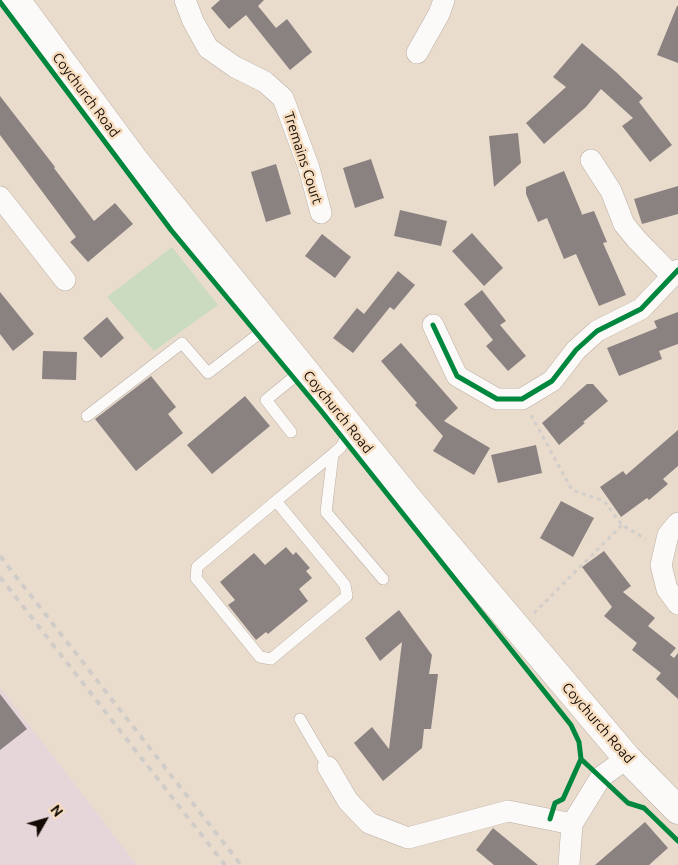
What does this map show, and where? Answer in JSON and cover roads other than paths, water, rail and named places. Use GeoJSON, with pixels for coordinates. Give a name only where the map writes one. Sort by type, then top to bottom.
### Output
{"type":"FeatureCollection","features":[{"type":"Feature","properties":{"kind":"main road","name":"Coychurch Road"},"geometry":{"type":"LineString","coordinates":[[16,0],[135,161],[410,501],[627,758],[678,810]]}},
{"type":"Feature","properties":{"kind":"street","name":"Tremains Court"},"geometry":{"type":"LineString","coordinates":[[185,0],[193,21],[208,48],[235,68],[266,82],[283,98],[309,168],[321,213]]}},
{"type":"Feature","properties":{"kind":"street"},"geometry":{"type":"LineString","coordinates":[[416,52],[439,14],[444,0]]}},
{"type":"Feature","properties":{"kind":"street"},"geometry":{"type":"LineString","coordinates":[[433,325],[457,376],[497,399],[522,399],[552,381],[576,350],[597,331],[641,309],[675,273],[637,240],[624,224],[611,191],[591,160]]}},
{"type":"Feature","properties":{"kind":"street"},"geometry":{"type":"LineString","coordinates":[[0,197],[65,280]]}},
{"type":"Feature","properties":{"kind":"street"},"geometry":{"type":"LineString","coordinates":[[678,523],[668,535],[661,565],[667,589],[678,604]]}},
{"type":"Feature","properties":{"kind":"street"},"geometry":{"type":"LineString","coordinates":[[569,865],[572,824],[601,777],[627,758]]}},
{"type":"Feature","properties":{"kind":"street"},"geometry":{"type":"LineString","coordinates":[[328,767],[348,801],[369,823],[408,838],[508,811],[572,824]]}},
{"type":"Feature","properties":{"kind":"lane"},"geometry":{"type":"LineString","coordinates":[[87,416],[182,343],[208,373],[269,326]]}},
{"type":"Feature","properties":{"kind":"lane"},"geometry":{"type":"LineString","coordinates":[[291,432],[266,400],[304,369]]}},
{"type":"Feature","properties":{"kind":"lane"},"geometry":{"type":"LineString","coordinates":[[276,501],[345,585],[347,596],[271,659],[260,657],[196,578],[197,568],[276,501],[341,448],[351,428]]}},
{"type":"Feature","properties":{"kind":"lane"},"geometry":{"type":"LineString","coordinates":[[333,454],[326,512],[383,579]]}},
{"type":"Feature","properties":{"kind":"lane"},"geometry":{"type":"LineString","coordinates":[[300,718],[328,767]]}},
{"type":"Feature","properties":{"kind":"railway"},"geometry":{"type":"LineString","coordinates":[[0,556],[241,865]]}},
{"type":"Feature","properties":{"kind":"railway"},"geometry":{"type":"LineString","coordinates":[[0,577],[225,865]]}}]}
